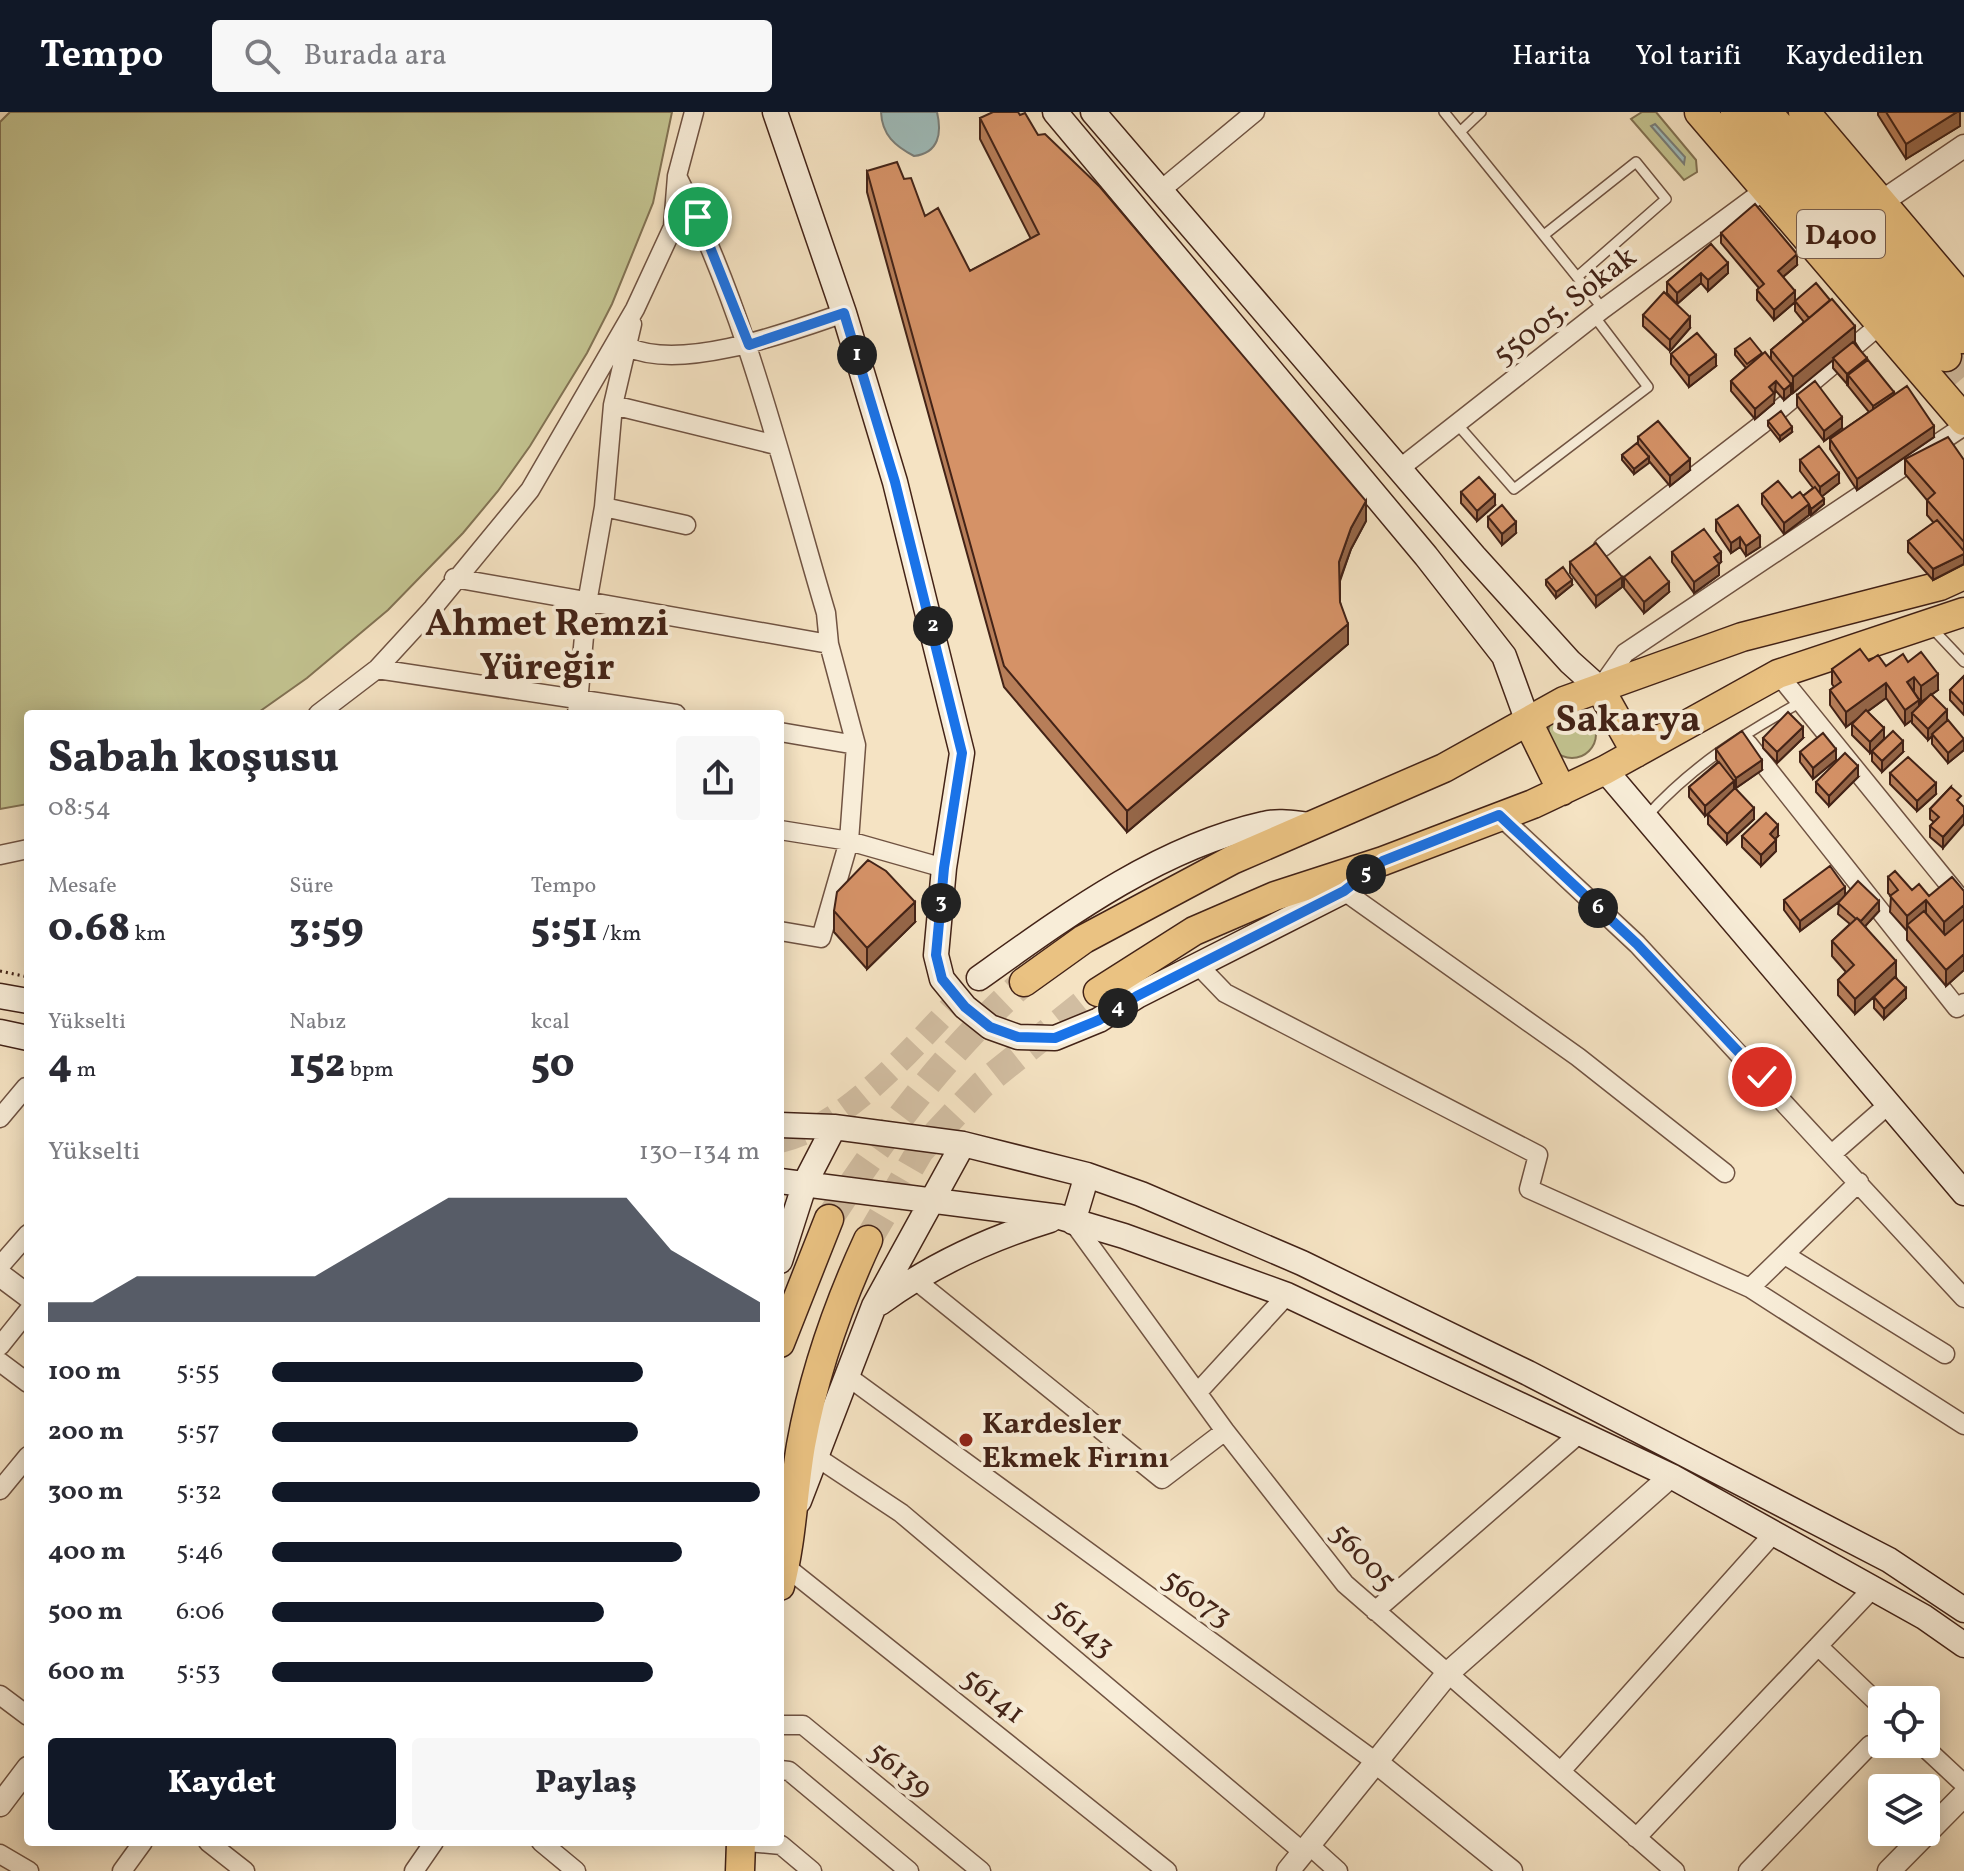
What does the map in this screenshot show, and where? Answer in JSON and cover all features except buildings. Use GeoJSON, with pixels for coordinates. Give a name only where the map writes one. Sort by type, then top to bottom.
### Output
{"type":"FeatureCollection","features":[{"type":"Feature","properties":{"kind":"highway"},"geometry":{"type":"LineString","coordinates":[[1700,112],[1881,324],[1944,356],[1964,423]]}},
{"type":"Feature","properties":{"kind":"highway","name":"D400"},"geometry":{"type":"LineString","coordinates":[[1736,112],[1944,356]]}},
{"type":"Feature","properties":{"kind":"highway","name":"D400"},"geometry":{"type":"LineString","coordinates":[[1766,112],[1944,356]]}},
{"type":"Feature","properties":{"kind":"highway"},"geometry":{"type":"LineString","coordinates":[[1804,112],[1964,301]]}},
{"type":"Feature","properties":{"kind":"highway"},"geometry":{"type":"LineString","coordinates":[[1944,356],[1952,391],[1964,393]]}},
{"type":"Feature","properties":{"kind":"main road"},"geometry":{"type":"LineString","coordinates":[[775,112],[844,313],[895,482],[962,753],[944,868],[936,955],[942,979],[965,1007],[990,1027],[1018,1037],[1055,1038],[1099,1020],[1137,996],[1344,891],[1383,861]]}},
{"type":"Feature","properties":{"kind":"main road"},"geometry":{"type":"LineString","coordinates":[[1055,112],[1426,556],[1504,656],[1528,722],[1562,791]]}},
{"type":"Feature","properties":{"kind":"main road"},"geometry":{"type":"LineString","coordinates":[[1093,112],[1399,469],[1538,627],[1600,689],[1636,753]]}},
{"type":"Feature","properties":{"kind":"main road"},"geometry":{"type":"LineString","coordinates":[[1024,982],[1084,939],[1232,860],[1444,768],[1564,701],[1742,637],[1836,610],[1940,586],[1964,575]]}},
{"type":"Feature","properties":{"kind":"main road"},"geometry":{"type":"LineString","coordinates":[[1098,992],[1194,931],[1275,896],[1383,861],[1562,791],[1778,674],[1964,612]]}},
{"type":"Feature","properties":{"kind":"main road"},"geometry":{"type":"LineString","coordinates":[[1605,770],[1964,1193]]}},
{"type":"Feature","properties":{"kind":"main road"},"geometry":{"type":"LineString","coordinates":[[979,978],[1075,911],[1189,847],[1267,823],[1316,825]]}},
{"type":"Feature","properties":{"kind":"main road"},"geometry":{"type":"LineString","coordinates":[[0,996],[24,1000]]}},
{"type":"Feature","properties":{"kind":"main road"},"geometry":{"type":"LineString","coordinates":[[784,1125],[834,1127],[963,1144],[1087,1175],[1302,1263],[1528,1373],[1889,1560],[1964,1610]]}},
{"type":"Feature","properties":{"kind":"main road"},"geometry":{"type":"LineString","coordinates":[[784,1249],[805,1183],[834,1127]]}},
{"type":"Feature","properties":{"kind":"main road"},"geometry":{"type":"LineString","coordinates":[[794,1513],[818,1458],[874,1306],[963,1144]]}},
{"type":"Feature","properties":{"kind":"main road"},"geometry":{"type":"LineString","coordinates":[[1067,1219],[1087,1175]]}},
{"type":"Feature","properties":{"kind":"main road"},"geometry":{"type":"LineString","coordinates":[[784,1181],[935,1199],[1067,1219],[1124,1236],[1287,1295],[1671,1476],[1873,1588],[1964,1645]]}},
{"type":"Feature","properties":{"kind":"main road"},"geometry":{"type":"LineString","coordinates":[[784,1333],[829,1219]]}},
{"type":"Feature","properties":{"kind":"main road"},"geometry":{"type":"LineString","coordinates":[[874,1306],[913,1278],[996,1236],[1067,1219]]}},
{"type":"Feature","properties":{"kind":"main road"},"geometry":{"type":"LineString","coordinates":[[784,1570],[801,1448],[818,1366],[843,1295],[868,1240]]}},
{"type":"Feature","properties":{"kind":"main road"},"geometry":{"type":"LineString","coordinates":[[740,1871],[741,1846]]}},
{"type":"Feature","properties":{"kind":"street"},"geometry":{"type":"LineString","coordinates":[[323,710],[377,669],[433,608],[454,578],[530,490],[635,309],[673,227],[677,176],[694,112]]}},
{"type":"Feature","properties":{"kind":"street"},"geometry":{"type":"LineString","coordinates":[[1161,190],[1255,112]]}},
{"type":"Feature","properties":{"kind":"street"},"geometry":{"type":"LineString","coordinates":[[1880,203],[1964,147]]}},
{"type":"Feature","properties":{"kind":"street"},"geometry":{"type":"LineString","coordinates":[[677,176],[698,217],[749,345],[826,613],[829,644],[856,745],[849,841],[821,938],[784,932]]}},
{"type":"Feature","properties":{"kind":"street","name":"55005. Sokak"},"geometry":{"type":"LineString","coordinates":[[1399,469],[1599,312],[1766,189]]}},
{"type":"Feature","properties":{"kind":"street"},"geometry":{"type":"LineString","coordinates":[[578,706],[587,603],[604,507],[613,405],[635,309]]}},
{"type":"Feature","properties":{"kind":"street"},"geometry":{"type":"LineString","coordinates":[[628,347],[648,357],[749,345],[844,313]]}},
{"type":"Feature","properties":{"kind":"street"},"geometry":{"type":"LineString","coordinates":[[1603,547],[1761,425],[1881,324]]}},
{"type":"Feature","properties":{"kind":"street"},"geometry":{"type":"LineString","coordinates":[[613,405],[776,445]]}},
{"type":"Feature","properties":{"kind":"street"},"geometry":{"type":"LineString","coordinates":[[1600,689],[1625,653],[1964,423]]}},
{"type":"Feature","properties":{"kind":"street"},"geometry":{"type":"LineString","coordinates":[[604,507],[686,525]]}},
{"type":"Feature","properties":{"kind":"street"},"geometry":{"type":"LineString","coordinates":[[454,578],[829,644]]}},
{"type":"Feature","properties":{"kind":"street"},"geometry":{"type":"LineString","coordinates":[[377,669],[578,706],[627,710]]}},
{"type":"Feature","properties":{"kind":"street"},"geometry":{"type":"LineString","coordinates":[[1778,674],[1964,903]]}},
{"type":"Feature","properties":{"kind":"street"},"geometry":{"type":"LineString","coordinates":[[784,733],[856,745]]}},
{"type":"Feature","properties":{"kind":"street"},"geometry":{"type":"LineString","coordinates":[[1742,735],[1957,1008],[1964,1003]]}},
{"type":"Feature","properties":{"kind":"street"},"geometry":{"type":"LineString","coordinates":[[1499,815],[1637,944],[1964,1298]]}},
{"type":"Feature","properties":{"kind":"street"},"geometry":{"type":"LineString","coordinates":[[784,831],[849,841],[944,868]]}},
{"type":"Feature","properties":{"kind":"street"},"geometry":{"type":"LineString","coordinates":[[0,855],[24,850]]}},
{"type":"Feature","properties":{"kind":"street"},"geometry":{"type":"LineString","coordinates":[[1344,891],[1578,1057],[1725,1173]]}},
{"type":"Feature","properties":{"kind":"street"},"geometry":{"type":"LineString","coordinates":[[1199,966],[1225,993],[1538,1155],[1529,1189],[1750,1288],[1964,1425]]}},
{"type":"Feature","properties":{"kind":"street"},"geometry":{"type":"LineString","coordinates":[[0,1118],[24,1089]]}},
{"type":"Feature","properties":{"kind":"street"},"geometry":{"type":"LineString","coordinates":[[1833,1153],[1889,1104]]}},
{"type":"Feature","properties":{"kind":"street"},"geometry":{"type":"LineString","coordinates":[[1750,1288],[1859,1182]]}},
{"type":"Feature","properties":{"kind":"street","name":"56005"},"geometry":{"type":"LineString","coordinates":[[1067,1219],[1225,1431],[1345,1584],[1675,1871]]}},
{"type":"Feature","properties":{"kind":"street"},"geometry":{"type":"LineString","coordinates":[[0,1266],[24,1239]]}},
{"type":"Feature","properties":{"kind":"street"},"geometry":{"type":"LineString","coordinates":[[1785,1255],[1945,1354]]}},
{"type":"Feature","properties":{"kind":"street"},"geometry":{"type":"LineString","coordinates":[[0,1275],[24,1293]]}},
{"type":"Feature","properties":{"kind":"street"},"geometry":{"type":"LineString","coordinates":[[913,1278],[1162,1479],[1225,1431]]}},
{"type":"Feature","properties":{"kind":"street"},"geometry":{"type":"LineString","coordinates":[[1198,1392],[1287,1295]]}},
{"type":"Feature","properties":{"kind":"street"},"geometry":{"type":"LineString","coordinates":[[0,1346],[24,1316]]}},
{"type":"Feature","properties":{"kind":"street"},"geometry":{"type":"LineString","coordinates":[[0,1362],[24,1380]]}},
{"type":"Feature","properties":{"kind":"street","name":"56073"},"geometry":{"type":"LineString","coordinates":[[847,1376],[1376,1762],[1511,1871]]}},
{"type":"Feature","properties":{"kind":"street"},"geometry":{"type":"LineString","coordinates":[[1375,1611],[1580,1433]]}},
{"type":"Feature","properties":{"kind":"street","name":"56143"},"geometry":{"type":"LineString","coordinates":[[818,1458],[901,1513],[1306,1849],[1338,1871]]}},
{"type":"Feature","properties":{"kind":"street"},"geometry":{"type":"LineString","coordinates":[[0,1490],[24,1461]]}},
{"type":"Feature","properties":{"kind":"street"},"geometry":{"type":"LineString","coordinates":[[1288,1871],[1448,1673],[1671,1476]]}},
{"type":"Feature","properties":{"kind":"street"},"geometry":{"type":"LineString","coordinates":[[1561,1771],[1774,1533]]}},
{"type":"Feature","properties":{"kind":"street","name":"56141"},"geometry":{"type":"LineString","coordinates":[[784,1577],[1167,1871]]}},
{"type":"Feature","properties":{"kind":"street"},"geometry":{"type":"LineString","coordinates":[[1636,1838],[1873,1588]]}},
{"type":"Feature","properties":{"kind":"street"},"geometry":{"type":"LineString","coordinates":[[1818,1646],[1868,1694]]}},
{"type":"Feature","properties":{"kind":"street"},"geometry":{"type":"LineString","coordinates":[[0,1695],[24,1713]]}},
{"type":"Feature","properties":{"kind":"street","name":"56139"},"geometry":{"type":"LineString","coordinates":[[784,1725],[803,1725],[981,1871]]}},
{"type":"Feature","properties":{"kind":"street"},"geometry":{"type":"LineString","coordinates":[[1748,1871],[1868,1747]]}},
{"type":"Feature","properties":{"kind":"street"},"geometry":{"type":"LineString","coordinates":[[1936,1758],[1964,1784]]}},
{"type":"Feature","properties":{"kind":"street"},"geometry":{"type":"LineString","coordinates":[[784,1770],[789,1771],[909,1871]]}},
{"type":"Feature","properties":{"kind":"street"},"geometry":{"type":"LineString","coordinates":[[0,1805],[24,1773]]}},
{"type":"Feature","properties":{"kind":"street"},"geometry":{"type":"LineString","coordinates":[[1889,1871],[1964,1795]]}},
{"type":"Feature","properties":{"kind":"street"},"geometry":{"type":"LineString","coordinates":[[122,1871],[140,1846]]}},
{"type":"Feature","properties":{"kind":"street"},"geometry":{"type":"LineString","coordinates":[[213,1846],[245,1871]]}},
{"type":"Feature","properties":{"kind":"street"},"geometry":{"type":"LineString","coordinates":[[423,1867],[432,1846]]}},
{"type":"Feature","properties":{"kind":"street"},"geometry":{"type":"LineString","coordinates":[[546,1846],[576,1871]]}},
{"type":"Feature","properties":{"kind":"street"},"geometry":{"type":"LineString","coordinates":[[782,1846],[812,1871]]}},
{"type":"Feature","properties":{"kind":"street"},"geometry":{"type":"LineString","coordinates":[[0,1854],[29,1871]]}},
{"type":"Feature","properties":{"kind":"lane"},"geometry":{"type":"LineString","coordinates":[[1444,112],[1577,277],[1648,387],[1514,489],[1457,424]]}},
{"type":"Feature","properties":{"kind":"lane"},"geometry":{"type":"LineString","coordinates":[[1460,132],[1481,112]]}},
{"type":"Feature","properties":{"kind":"lane"},"geometry":{"type":"LineString","coordinates":[[1544,235],[1636,162],[1666,199],[1577,277]]}},
{"type":"Feature","properties":{"kind":"lane"},"geometry":{"type":"LineString","coordinates":[[1928,623],[1964,662]]}},
{"type":"Feature","properties":{"kind":"lane"},"geometry":{"type":"LineString","coordinates":[[1645,819],[1700,764],[1742,735],[1801,702]]}},
{"type":"Feature","properties":{"kind":"path"},"geometry":{"type":"LineString","coordinates":[[0,971],[24,976]]}},
{"type":"Feature","properties":{"kind":"green space"},"geometry":{"type":"Polygon","coordinates":[[[10,112],[672,112],[653,203],[612,304],[587,353],[530,446],[463,533],[388,610],[307,678],[262,710],[24,710],[24,805],[0,809],[0,122],[10,112]]]}},
{"type":"Feature","properties":{"kind":"green space"},"geometry":{"type":"Polygon","coordinates":[[[1642,112],[1656,112],[1696,160],[1697,172],[1684,180],[1631,119],[1642,112]]]}},
{"type":"Feature","properties":{"kind":"green space"},"geometry":{"type":"Polygon","coordinates":[[[1572,710],[1589,717],[1596,734],[1589,751],[1572,758],[1555,751],[1548,734],[1555,717],[1572,710]]]}},
{"type":"Feature","properties":{"kind":"water"},"geometry":{"type":"Polygon","coordinates":[[[881,112],[937,112],[937,141],[929,151],[914,156],[891,139],[881,112]]]}},
{"type":"Feature","properties":{"kind":"water"},"geometry":{"type":"Polygon","coordinates":[[[1655,124],[1685,157],[1684,164],[1651,126],[1655,124]]]}},
{"type":"Feature","properties":{"kind":"tunnel"},"geometry":{"type":"LineString","coordinates":[[1946,356],[1964,377]]}},
{"type":"Feature","properties":{"kind":"tunnel"},"geometry":{"type":"LineString","coordinates":[[784,1140],[835,1116],[862,1096],[979,978]]}},
{"type":"Feature","properties":{"kind":"tunnel"},"geometry":{"type":"LineString","coordinates":[[829,1219],[919,1094],[969,1036],[1024,982]]}},
{"type":"Feature","properties":{"kind":"tunnel"},"geometry":{"type":"LineString","coordinates":[[868,1240],[920,1151],[982,1085],[1098,992]]}},
{"type":"Feature","properties":{"kind":"place","name":"Kardesler Ekmek Fırını"},"geometry":{"type":"Point","coordinates":[966,1440]}},
{"type":"Feature","properties":{"kind":"district","name":"Ahmet Remzi Yüreğir"},"geometry":{"type":"Point","coordinates":[547,644]}},
{"type":"Feature","properties":{"kind":"district","name":"Sakarya"},"geometry":{"type":"Point","coordinates":[1628,718]}},
{"type":"Feature","properties":{"kind":"route"},"geometry":{"type":"LineString","coordinates":[[698,217],[749,345],[844,313],[895,482],[939,648],[962,753],[944,868],[936,955],[942,979],[965,1007],[990,1027],[1018,1037],[1055,1038],[1099,1020],[1137,996],[1344,891],[1383,861],[1499,815],[1637,944],[1762,1077]]}}]}
